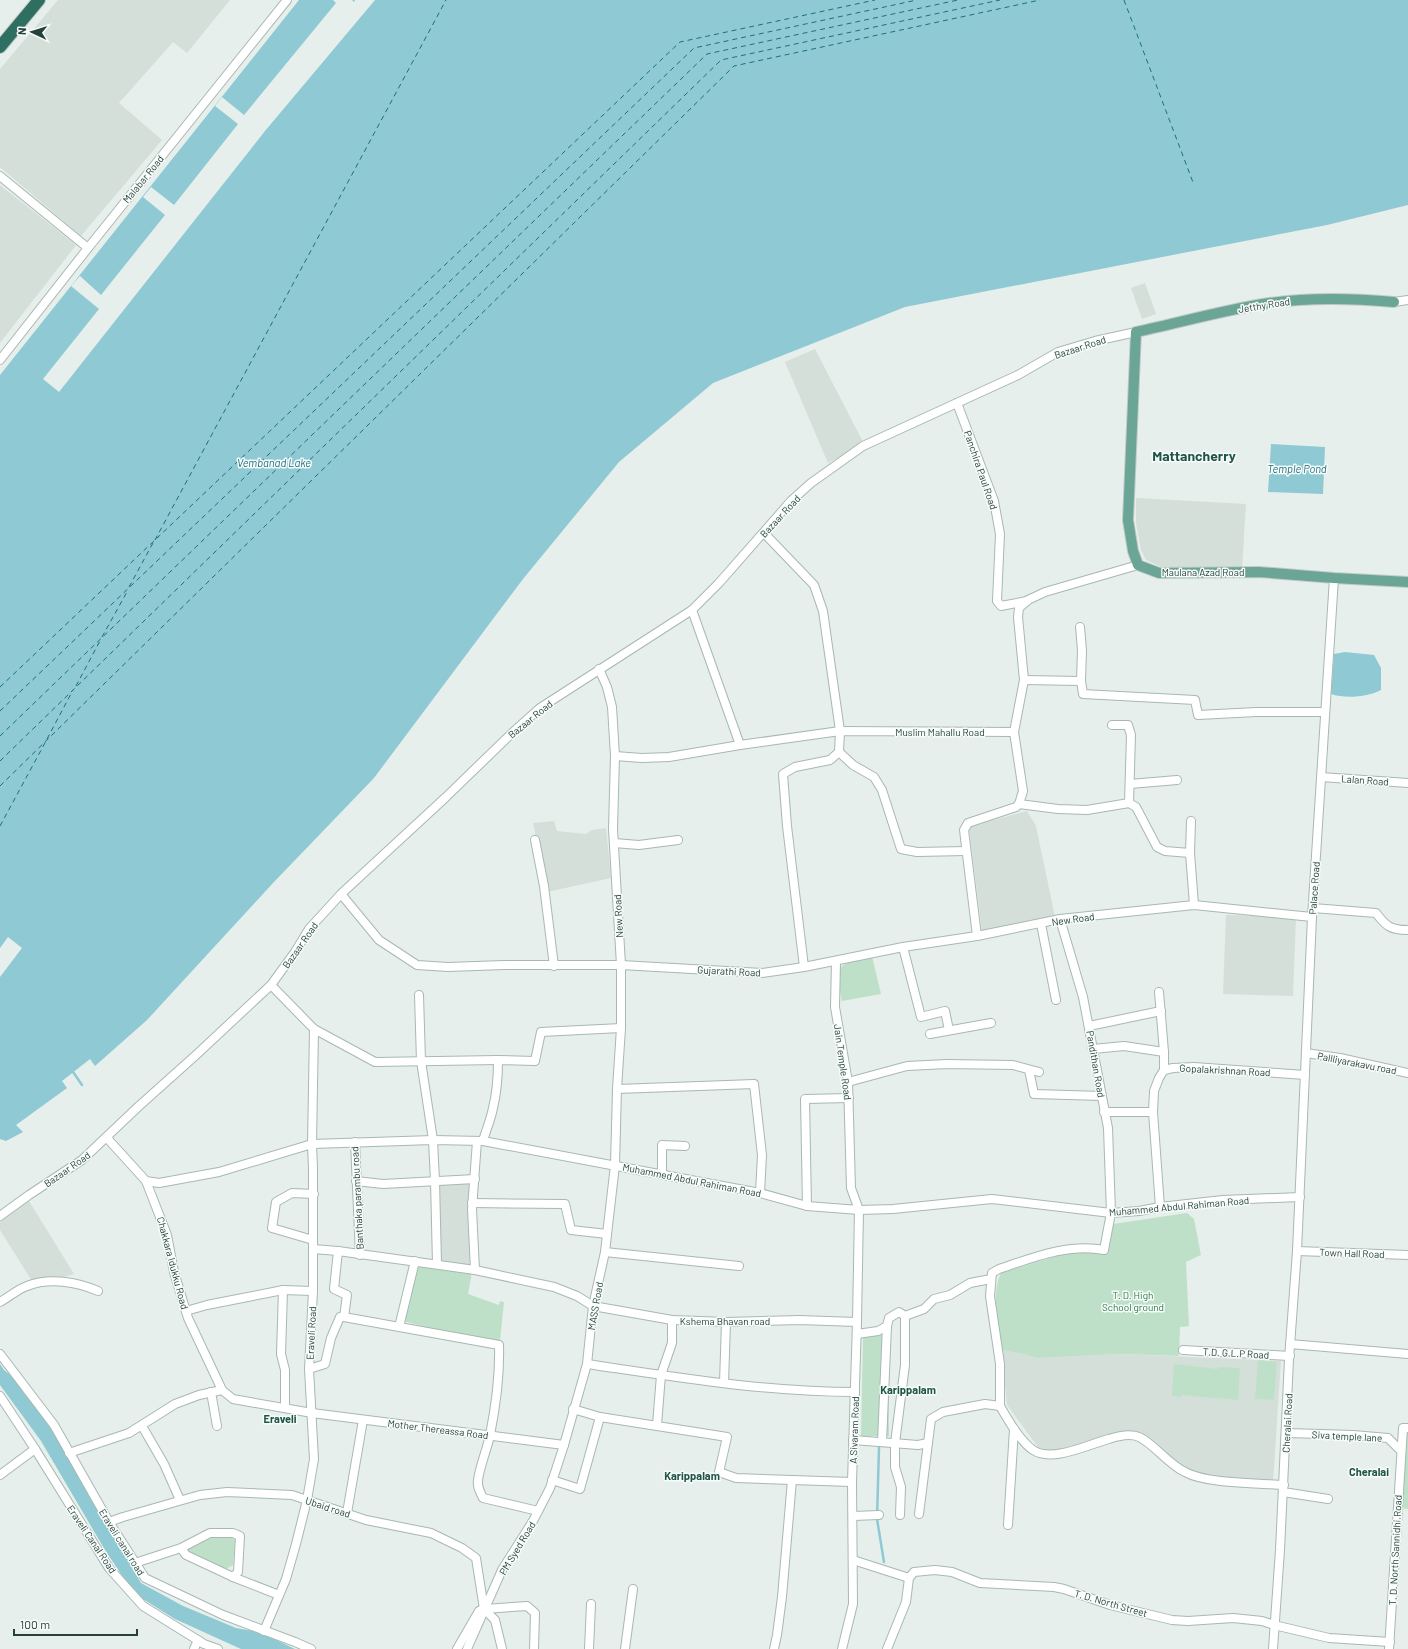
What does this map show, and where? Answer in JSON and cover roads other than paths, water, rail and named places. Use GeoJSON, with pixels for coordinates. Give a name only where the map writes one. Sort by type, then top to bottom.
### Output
{"type":"FeatureCollection","features":[{"type":"Feature","properties":{"kind":"highway"},"geometry":{"type":"LineString","coordinates":[[1,44],[39,0]]}},
{"type":"Feature","properties":{"kind":"main road","name":"Jetthy Road"},"geometry":{"type":"LineString","coordinates":[[1136,332],[1264,304],[1299,300],[1361,299],[1394,302]]}},
{"type":"Feature","properties":{"kind":"main road"},"geometry":{"type":"LineString","coordinates":[[1136,332],[1128,520],[1133,551],[1138,565]]}},
{"type":"Feature","properties":{"kind":"main road","name":"Maulana Azad Road"},"geometry":{"type":"LineString","coordinates":[[1138,565],[1159,573],[1260,572],[1408,582]]}},
{"type":"Feature","properties":{"kind":"street","name":"Malabar Road"},"geometry":{"type":"LineString","coordinates":[[0,360],[287,0]]}},
{"type":"Feature","properties":{"kind":"street"},"geometry":{"type":"LineString","coordinates":[[0,176],[88,248]]}},
{"type":"Feature","properties":{"kind":"street"},"geometry":{"type":"LineString","coordinates":[[1394,302],[1408,300]]}},
{"type":"Feature","properties":{"kind":"street","name":"Bazaar Road"},"geometry":{"type":"LineString","coordinates":[[0,1216],[82,1160],[271,985],[295,952],[309,929],[341,894],[540,708],[692,610],[719,583],[791,502],[811,483],[863,446],[1018,375],[1058,352],[1095,340],[1136,332]]}},
{"type":"Feature","properties":{"kind":"street","name":"Panchira Paul Road"},"geometry":{"type":"LineString","coordinates":[[957,403],[994,500],[1000,534],[997,601],[1001,606],[1028,600]]}},
{"type":"Feature","properties":{"kind":"street"},"geometry":{"type":"LineString","coordinates":[[764,533],[814,585],[823,611],[840,731],[839,752],[830,760],[795,767],[783,774],[787,826],[804,967]]}},
{"type":"Feature","properties":{"kind":"street"},"geometry":{"type":"LineString","coordinates":[[1019,804],[1023,791],[1014,732],[1024,680],[1018,617],[1020,608],[1028,600],[1045,592],[1138,565]]}},
{"type":"Feature","properties":{"kind":"street","name":"Palace Road"},"geometry":{"type":"LineString","coordinates":[[1300,1197],[1312,913],[1334,578]]}},
{"type":"Feature","properties":{"kind":"street"},"geometry":{"type":"LineString","coordinates":[[692,610],[740,745]]}},
{"type":"Feature","properties":{"kind":"street"},"geometry":{"type":"LineString","coordinates":[[1080,627],[1082,650],[1082,694],[1195,700],[1198,715],[1256,712],[1325,712]]}},
{"type":"Feature","properties":{"kind":"street","name":"New Road"},"geometry":{"type":"LineString","coordinates":[[599,669],[607,687],[612,707],[614,756],[612,829],[621,965],[621,1028],[617,1089],[615,1165]]}},
{"type":"Feature","properties":{"kind":"street"},"geometry":{"type":"LineString","coordinates":[[1024,680],[1081,681]]}},
{"type":"Feature","properties":{"kind":"street"},"geometry":{"type":"LineString","coordinates":[[1112,725],[1128,725],[1131,735],[1129,803]]}},
{"type":"Feature","properties":{"kind":"street","name":"Muslim Mahallu Road"},"geometry":{"type":"LineString","coordinates":[[614,756],[642,758],[669,756],[840,731],[1014,732]]}},
{"type":"Feature","properties":{"kind":"street"},"geometry":{"type":"LineString","coordinates":[[839,752],[853,765],[874,777],[882,790],[901,849],[917,852],[966,851]]}},
{"type":"Feature","properties":{"kind":"street","name":"Lalan Road"},"geometry":{"type":"LineString","coordinates":[[1321,777],[1408,783]]}},
{"type":"Feature","properties":{"kind":"street"},"geometry":{"type":"LineString","coordinates":[[1130,784],[1178,780]]}},
{"type":"Feature","properties":{"kind":"street"},"geometry":{"type":"LineString","coordinates":[[977,936],[964,830],[968,823],[1019,804],[1058,809],[1087,810],[1129,803],[1136,807],[1147,830],[1160,849],[1190,853]]}},
{"type":"Feature","properties":{"kind":"street"},"geometry":{"type":"LineString","coordinates":[[1191,821],[1190,853],[1194,904]]}},
{"type":"Feature","properties":{"kind":"street"},"geometry":{"type":"LineString","coordinates":[[535,840],[544,886],[554,966]]}},
{"type":"Feature","properties":{"kind":"street"},"geometry":{"type":"LineString","coordinates":[[614,843],[639,845],[678,840]]}},
{"type":"Feature","properties":{"kind":"street","name":"Gujarathi Road"},"geometry":{"type":"LineString","coordinates":[[341,894],[380,940],[417,965],[448,967],[502,965],[621,965],[762,973],[804,967],[836,960]]}},
{"type":"Feature","properties":{"kind":"street","name":"New Road"},"geometry":{"type":"LineString","coordinates":[[836,960],[903,947],[977,936],[1060,919],[1194,904],[1312,913],[1376,913],[1388,928],[1408,930]]}},
{"type":"Feature","properties":{"kind":"street","name":"Pandithan Road"},"geometry":{"type":"LineString","coordinates":[[991,1278],[992,1273],[1000,1269],[1050,1254],[1082,1247],[1104,1250],[1111,1213],[1108,1128],[1083,997],[1060,919]]}},
{"type":"Feature","properties":{"kind":"street"},"geometry":{"type":"LineString","coordinates":[[1041,924],[1056,1000]]}},
{"type":"Feature","properties":{"kind":"street"},"geometry":{"type":"LineString","coordinates":[[903,947],[921,1017],[945,1011],[949,1030]]}},
{"type":"Feature","properties":{"kind":"street","name":"Jain Temple Road"},"geometry":{"type":"LineString","coordinates":[[836,960],[835,1007],[848,1082],[851,1188],[859,1210]]}},
{"type":"Feature","properties":{"kind":"street"},"geometry":{"type":"LineString","coordinates":[[271,985],[314,1028],[375,1062],[498,1060],[535,1061],[541,1032],[621,1028]]}},
{"type":"Feature","properties":{"kind":"street"},"geometry":{"type":"LineString","coordinates":[[1159,992],[1164,1070],[1154,1090],[1153,1112],[1160,1207]]}},
{"type":"Feature","properties":{"kind":"street"},"geometry":{"type":"LineString","coordinates":[[419,995],[421,1061],[433,1140],[437,1264]]}},
{"type":"Feature","properties":{"kind":"street"},"geometry":{"type":"LineString","coordinates":[[1089,1026],[1161,1011]]}},
{"type":"Feature","properties":{"kind":"street"},"geometry":{"type":"LineString","coordinates":[[930,1034],[992,1023]]}},
{"type":"Feature","properties":{"kind":"street","name":"Eraveli Road"},"geometry":{"type":"LineString","coordinates":[[264,1631],[288,1572],[307,1500],[314,1460],[309,1369],[313,1291],[314,1194],[312,1144],[314,1028]]}},
{"type":"Feature","properties":{"kind":"street"},"geometry":{"type":"LineString","coordinates":[[1093,1049],[1124,1046],[1164,1052]]}},
{"type":"Feature","properties":{"kind":"street","name":"Pallliyarakavu road"},"geometry":{"type":"LineString","coordinates":[[1306,1053],[1340,1058],[1408,1073]]}},
{"type":"Feature","properties":{"kind":"street"},"geometry":{"type":"LineString","coordinates":[[475,1270],[472,1203],[480,1141],[493,1109],[498,1077],[498,1060]]}},
{"type":"Feature","properties":{"kind":"street"},"geometry":{"type":"LineString","coordinates":[[848,1082],[907,1066],[940,1064],[1013,1065],[1039,1072]]}},
{"type":"Feature","properties":{"kind":"street","name":"Gopalakrishnan Road"},"geometry":{"type":"LineString","coordinates":[[1164,1070],[1194,1067],[1305,1075]]}},
{"type":"Feature","properties":{"kind":"street"},"geometry":{"type":"LineString","coordinates":[[1029,1070],[1034,1094],[1102,1096]]}},
{"type":"Feature","properties":{"kind":"street"},"geometry":{"type":"LineString","coordinates":[[617,1089],[754,1084],[762,1154],[760,1193]]}},
{"type":"Feature","properties":{"kind":"street"},"geometry":{"type":"LineString","coordinates":[[807,1206],[805,1099],[849,1098]]}},
{"type":"Feature","properties":{"kind":"street"},"geometry":{"type":"LineString","coordinates":[[1104,1112],[1153,1112]]}},
{"type":"Feature","properties":{"kind":"street"},"geometry":{"type":"LineString","coordinates":[[107,1138],[146,1181]]}},
{"type":"Feature","properties":{"kind":"street","name":"Muhammed Abdul Rahiman Road"},"geometry":{"type":"LineString","coordinates":[[146,1181],[159,1183],[219,1172],[312,1144],[433,1140],[480,1141],[760,1193],[807,1206],[859,1210],[894,1209],[992,1199],[1111,1213],[1139,1211],[1160,1207],[1223,1200],[1300,1197]]}},
{"type":"Feature","properties":{"kind":"street","name":"Banthaka parambu road"},"geometry":{"type":"LineString","coordinates":[[355,1142],[360,1255]]}},
{"type":"Feature","properties":{"kind":"street"},"geometry":{"type":"LineString","coordinates":[[662,1174],[662,1145],[686,1146]]}},
{"type":"Feature","properties":{"kind":"street","name":"MASS Road"},"geometry":{"type":"LineString","coordinates":[[564,1445],[587,1364],[593,1306],[605,1252],[615,1165]]}},
{"type":"Feature","properties":{"kind":"street"},"geometry":{"type":"LineString","coordinates":[[356,1181],[383,1184],[475,1180]]}},
{"type":"Feature","properties":{"kind":"street","name":"Chakkara Idukku Road"},"geometry":{"type":"LineString","coordinates":[[146,1181],[167,1235],[174,1272],[186,1312],[222,1390]]}},
{"type":"Feature","properties":{"kind":"street"},"geometry":{"type":"LineString","coordinates":[[313,1240],[272,1228],[276,1202],[292,1193],[314,1194]]}},
{"type":"Feature","properties":{"kind":"street","name":"Cheralai Road"},"geometry":{"type":"LineString","coordinates":[[1273,1649],[1280,1557],[1290,1344],[1300,1197]]}},
{"type":"Feature","properties":{"kind":"street"},"geometry":{"type":"LineString","coordinates":[[472,1203],[565,1204],[571,1230],[607,1234]]}},
{"type":"Feature","properties":{"kind":"street","name":"A Sivaram Road"},"geometry":{"type":"LineString","coordinates":[[842,1649],[853,1604],[852,1482],[859,1210]]}},
{"type":"Feature","properties":{"kind":"street"},"geometry":{"type":"LineString","coordinates":[[313,1249],[338,1251],[475,1270],[554,1287],[577,1296],[593,1306]]}},
{"type":"Feature","properties":{"kind":"street"},"geometry":{"type":"LineString","coordinates":[[338,1251],[334,1289],[347,1295],[344,1318]]}},
{"type":"Feature","properties":{"kind":"street","name":"Town Hall Road"},"geometry":{"type":"LineString","coordinates":[[1297,1251],[1408,1255]]}},
{"type":"Feature","properties":{"kind":"street"},"geometry":{"type":"LineString","coordinates":[[605,1252],[739,1266]]}},
{"type":"Feature","properties":{"kind":"street"},"geometry":{"type":"LineString","coordinates":[[399,1327],[415,1261]]}},
{"type":"Feature","properties":{"kind":"street"},"geometry":{"type":"LineString","coordinates":[[905,1316],[924,1309],[934,1298],[950,1295],[970,1283],[991,1278],[990,1296],[1000,1364],[1000,1406],[1014,1429],[1033,1450],[1046,1454],[1059,1454],[1109,1439],[1130,1435],[1139,1437],[1184,1472],[1196,1477],[1283,1488],[1328,1499]]}},
{"type":"Feature","properties":{"kind":"street"},"geometry":{"type":"LineString","coordinates":[[0,1302],[27,1286],[42,1282],[68,1282],[82,1284],[98,1291]]}},
{"type":"Feature","properties":{"kind":"street"},"geometry":{"type":"LineString","coordinates":[[283,1290],[281,1354],[285,1370],[285,1408]]}},
{"type":"Feature","properties":{"kind":"street"},"geometry":{"type":"LineString","coordinates":[[186,1312],[206,1305],[283,1290],[313,1291]]}},
{"type":"Feature","properties":{"kind":"street","name":"Kshema Bhavan road"},"geometry":{"type":"LineString","coordinates":[[593,1306],[672,1320],[726,1322],[799,1320],[857,1322]]}},
{"type":"Feature","properties":{"kind":"street"},"geometry":{"type":"LineString","coordinates":[[882,1442],[887,1326],[890,1318],[899,1312],[905,1316]]}},
{"type":"Feature","properties":{"kind":"street"},"geometry":{"type":"LineString","coordinates":[[900,1515],[900,1487],[895,1467],[895,1443],[905,1365],[905,1316]]}},
{"type":"Feature","properties":{"kind":"street"},"geometry":{"type":"LineString","coordinates":[[309,1369],[325,1364],[331,1338],[340,1317],[499,1345],[496,1401],[490,1436],[478,1482],[479,1491],[483,1498],[538,1511]]}},
{"type":"Feature","properties":{"kind":"street"},"geometry":{"type":"LineString","coordinates":[[656,1425],[661,1375],[672,1343],[672,1320]]}},
{"type":"Feature","properties":{"kind":"street"},"geometry":{"type":"LineString","coordinates":[[724,1383],[726,1322]]}},
{"type":"Feature","properties":{"kind":"street"},"geometry":{"type":"LineString","coordinates":[[857,1334],[878,1331],[887,1326]]}},
{"type":"Feature","properties":{"kind":"street"},"geometry":{"type":"LineString","coordinates":[[1290,1344],[1408,1354]]}},
{"type":"Feature","properties":{"kind":"street","name":"T.D. G.L.P Road"},"geometry":{"type":"LineString","coordinates":[[1183,1350],[1290,1356]]}},
{"type":"Feature","properties":{"kind":"street","name":"Eraveli canal road"},"geometry":{"type":"LineString","coordinates":[[0,1354],[54,1425],[109,1522],[145,1578],[223,1615],[311,1649]]}},
{"type":"Feature","properties":{"kind":"street"},"geometry":{"type":"LineString","coordinates":[[587,1364],[724,1383],[814,1392],[855,1392]]}},
{"type":"Feature","properties":{"kind":"street"},"geometry":{"type":"LineString","coordinates":[[69,1453],[129,1434],[175,1404],[199,1395],[222,1390],[233,1399],[312,1413]]}},
{"type":"Feature","properties":{"kind":"street"},"geometry":{"type":"LineString","coordinates":[[211,1392],[218,1426]]}},
{"type":"Feature","properties":{"kind":"street","name":"Eraveli Canal Road"},"geometry":{"type":"LineString","coordinates":[[0,1396],[109,1568],[143,1606],[198,1640],[218,1649]]}},
{"type":"Feature","properties":{"kind":"street"},"geometry":{"type":"LineString","coordinates":[[920,1514],[931,1419],[943,1412],[985,1404],[1000,1406]]}},
{"type":"Feature","properties":{"kind":"street"},"geometry":{"type":"LineString","coordinates":[[573,1409],[600,1417],[727,1437],[719,1472],[736,1478],[852,1482]]}},
{"type":"Feature","properties":{"kind":"street","name":"Mother Thereassa Road"},"geometry":{"type":"LineString","coordinates":[[312,1413],[564,1445]]}},
{"type":"Feature","properties":{"kind":"street"},"geometry":{"type":"LineString","coordinates":[[552,1480],[580,1489],[600,1417]]}},
{"type":"Feature","properties":{"kind":"street"},"geometry":{"type":"LineString","coordinates":[[347,1513],[363,1420]]}},
{"type":"Feature","properties":{"kind":"street"},"geometry":{"type":"LineString","coordinates":[[142,1426],[164,1464],[180,1500]]}},
{"type":"Feature","properties":{"kind":"street","name":"T. D. North Sannidhi.Road"},"geometry":{"type":"LineString","coordinates":[[1390,1645],[1401,1452],[1405,1428]]}},
{"type":"Feature","properties":{"kind":"street"},"geometry":{"type":"LineString","coordinates":[[1008,1525],[1014,1429]]}},
{"type":"Feature","properties":{"kind":"street","name":"Siva temple lane"},"geometry":{"type":"LineString","coordinates":[[1286,1433],[1353,1435],[1388,1438],[1401,1452]]}},
{"type":"Feature","properties":{"kind":"street"},"geometry":{"type":"LineString","coordinates":[[853,1440],[918,1445],[928,1443]]}},
{"type":"Feature","properties":{"kind":"street","name":"PM Syed Road"},"geometry":{"type":"LineString","coordinates":[[467,1649],[502,1570],[538,1511],[552,1480],[564,1445]]}},
{"type":"Feature","properties":{"kind":"street"},"geometry":{"type":"LineString","coordinates":[[0,1475],[35,1449]]}},
{"type":"Feature","properties":{"kind":"street"},"geometry":{"type":"LineString","coordinates":[[774,1649],[782,1597],[791,1509],[792,1480]]}},
{"type":"Feature","properties":{"kind":"street","name":"Ubaid road"},"geometry":{"type":"LineString","coordinates":[[109,1522],[200,1495],[227,1492],[292,1495],[366,1520],[431,1532],[462,1548],[476,1558],[484,1610]]}},
{"type":"Feature","properties":{"kind":"street"},"geometry":{"type":"LineString","coordinates":[[853,1516],[877,1515]]}},
{"type":"Feature","properties":{"kind":"street"},"geometry":{"type":"LineString","coordinates":[[135,1563],[181,1548],[210,1533],[233,1533],[240,1536],[238,1572],[233,1577]]}},
{"type":"Feature","properties":{"kind":"street"},"geometry":{"type":"LineString","coordinates":[[181,1548],[186,1554],[233,1577],[279,1595]]}},
{"type":"Feature","properties":{"kind":"street"},"geometry":{"type":"LineString","coordinates":[[853,1560],[909,1578],[906,1602],[887,1649]]}},
{"type":"Feature","properties":{"kind":"street","name":"T. D. North Street"},"geometry":{"type":"LineString","coordinates":[[909,1578],[914,1572],[935,1570],[952,1572],[980,1583],[1064,1589],[1110,1605],[1172,1620],[1204,1620],[1228,1617],[1262,1621],[1329,1638],[1390,1645]]}},
{"type":"Feature","properties":{"kind":"street"},"geometry":{"type":"LineString","coordinates":[[625,1649],[633,1589]]}},
{"type":"Feature","properties":{"kind":"street"},"geometry":{"type":"LineString","coordinates":[[588,1649],[591,1604]]}},
{"type":"Feature","properties":{"kind":"street"},"geometry":{"type":"LineString","coordinates":[[457,1649],[480,1611],[528,1606],[535,1613],[534,1649]]}},
{"type":"Feature","properties":{"kind":"street"},"geometry":{"type":"LineString","coordinates":[[484,1610],[495,1620],[502,1649]]}},
{"type":"Feature","properties":{"kind":"street"},"geometry":{"type":"LineString","coordinates":[[194,1649],[198,1640]]}},
{"type":"Feature","properties":{"kind":"water","name":"Vembanad Lake"},"geometry":{"type":"Polygon","coordinates":[[[299,0],[1408,0],[1408,205],[1327,225],[905,307],[713,383],[619,462],[523,579],[374,778],[273,883],[147,1020],[95,1066],[90,1059],[62,1081],[67,1088],[16,1125],[23,1132],[6,1141],[0,1139],[0,375],[299,0]]]}},
{"type":"Feature","properties":{"kind":"water","name":"Temple Pond"},"geometry":{"type":"Polygon","coordinates":[[[1271,444],[1325,447],[1323,494],[1268,492],[1271,444]]]}},
{"type":"Feature","properties":{"kind":"water"},"geometry":{"type":"Polygon","coordinates":[[[1345,652],[1374,655],[1381,668],[1381,690],[1370,694],[1356,696],[1337,696],[1331,694],[1334,654],[1345,652]]]}},
{"type":"Feature","properties":{"kind":"water"},"geometry":{"type":"Polygon","coordinates":[[[0,1364],[4,1370],[28,1389],[141,1583],[183,1606],[236,1628],[259,1632],[295,1649],[241,1649],[175,1619],[143,1599],[125,1580],[105,1550],[41,1441],[0,1385],[0,1364]]]}},
{"type":"Feature","properties":{"kind":"waterway"},"geometry":{"type":"LineString","coordinates":[[71,1069],[82,1085]]}},
{"type":"Feature","properties":{"kind":"waterway"},"geometry":{"type":"LineString","coordinates":[[879,1447],[877,1519],[884,1562]]}},
{"type":"Feature","properties":{"kind":"district","name":"Mattancherry"},"geometry":{"type":"Point","coordinates":[1194,456]}},
{"type":"Feature","properties":{"kind":"district","name":"Karippalam"},"geometry":{"type":"Point","coordinates":[908,1390]}},
{"type":"Feature","properties":{"kind":"district","name":"Eraveli"},"geometry":{"type":"Point","coordinates":[280,1419]}},
{"type":"Feature","properties":{"kind":"district","name":"Cheralai"},"geometry":{"type":"Point","coordinates":[1369,1472]}},
{"type":"Feature","properties":{"kind":"district","name":"Karippalam"},"geometry":{"type":"Point","coordinates":[692,1476]}},
{"type":"Feature","properties":{"kind":"park label","name":"T. D. High School ground"},"geometry":{"type":"Point","coordinates":[1133,1300]}}]}
